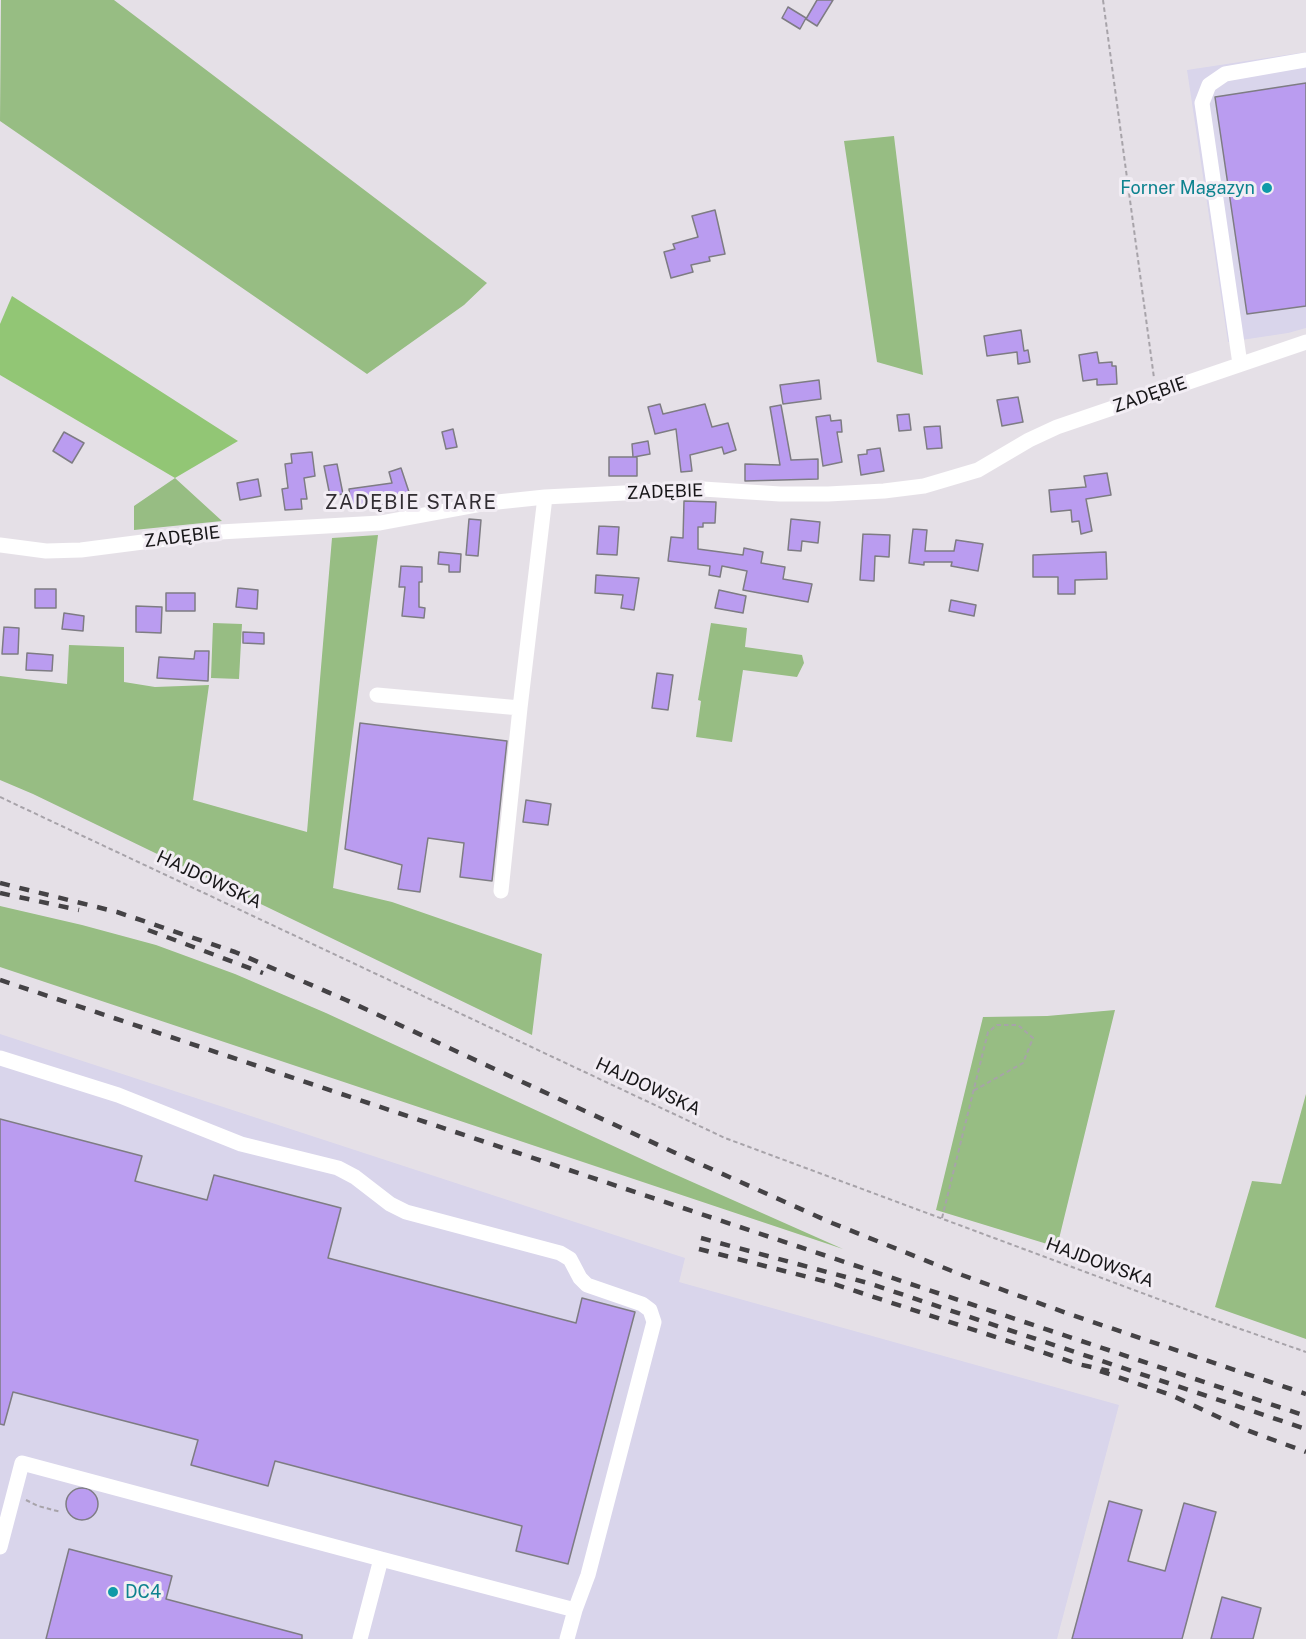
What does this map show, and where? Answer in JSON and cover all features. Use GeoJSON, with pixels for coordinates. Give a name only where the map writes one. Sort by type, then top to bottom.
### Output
{"type":"FeatureCollection","features":[{"type":"Feature","properties":{"kind":"street"},"geometry":{"type":"LineString","coordinates":[[1240,364],[1202,103],[1209,85],[1224,74],[1306,60]]}},
{"type":"Feature","properties":{"kind":"street","name":"ZADĘBIE"},"geometry":{"type":"LineString","coordinates":[[0,545],[46,551],[81,550],[220,532],[380,523],[488,503],[545,497],[703,489],[820,494],[924,486],[978,470],[1049,430],[1306,342]]}},
{"type":"Feature","properties":{"kind":"street"},"geometry":{"type":"LineString","coordinates":[[501,891],[545,497]]}},
{"type":"Feature","properties":{"kind":"street"},"geometry":{"type":"LineString","coordinates":[[377,695],[520,708]]}},
{"type":"Feature","properties":{"kind":"street"},"geometry":{"type":"LineString","coordinates":[[0,1058],[118,1095],[242,1144],[338,1168],[355,1177],[390,1204],[406,1212],[561,1253],[570,1259],[580,1278],[587,1285],[642,1304],[650,1310],[654,1322],[588,1575],[567,1639]]}},
{"type":"Feature","properties":{"kind":"street"},"geometry":{"type":"LineString","coordinates":[[0,1547],[22,1462],[575,1610]]}},
{"type":"Feature","properties":{"kind":"street"},"geometry":{"type":"LineString","coordinates":[[360,1639],[381,1558]]}},
{"type":"Feature","properties":{"kind":"path"},"geometry":{"type":"LineString","coordinates":[[1103,0],[1156,393]]}},
{"type":"Feature","properties":{"kind":"path","name":"HAJDOWSKA"},"geometry":{"type":"LineString","coordinates":[[0,797],[725,1138],[1306,1352]]}},
{"type":"Feature","properties":{"kind":"path"},"geometry":{"type":"LineString","coordinates":[[942,1218],[973,1091],[988,1032],[997,1025],[1018,1025],[1033,1038],[1023,1063],[973,1091]]}},
{"type":"Feature","properties":{"kind":"path"},"geometry":{"type":"LineString","coordinates":[[24,1498],[38,1506],[61,1512]]}},
{"type":"Feature","properties":{"kind":"shaded area"},"geometry":{"type":"Polygon","coordinates":[[[1306,52],[1306,328],[1228,342],[1187,70],[1306,52]]]}},
{"type":"Feature","properties":{"kind":"shaded area"},"geometry":{"type":"Polygon","coordinates":[[[0,1034],[685,1258],[679,1282],[1119,1405],[1057,1639],[0,1639],[0,1034]]]}},
{"type":"Feature","properties":{"kind":"green space"},"geometry":{"type":"Polygon","coordinates":[[[1,0],[114,0],[487,283],[464,305],[367,374],[0,121],[1,0]]]}},
{"type":"Feature","properties":{"kind":"green space"},"geometry":{"type":"Polygon","coordinates":[[[894,136],[923,375],[877,362],[844,141],[894,136]]]}},
{"type":"Feature","properties":{"kind":"green space"},"geometry":{"type":"Polygon","coordinates":[[[12,296],[238,441],[175,478],[0,375],[0,324],[12,296]]]}},
{"type":"Feature","properties":{"kind":"green space"},"geometry":{"type":"Polygon","coordinates":[[[175,478],[222,521],[134,530],[134,506],[175,478]]]}},
{"type":"Feature","properties":{"kind":"green space"},"geometry":{"type":"Polygon","coordinates":[[[378,535],[333,888],[392,902],[542,954],[532,1035],[0,780],[0,676],[67,684],[69,645],[124,647],[124,682],[155,687],[209,685],[193,800],[307,832],[332,538],[378,535]]]}},
{"type":"Feature","properties":{"kind":"green space"},"geometry":{"type":"Polygon","coordinates":[[[213,623],[242,624],[239,679],[211,678],[213,623]]]}},
{"type":"Feature","properties":{"kind":"green space"},"geometry":{"type":"Polygon","coordinates":[[[711,623],[747,628],[745,647],[802,655],[804,663],[797,677],[743,670],[732,742],[696,737],[701,701],[698,700],[711,623]]]}},
{"type":"Feature","properties":{"kind":"green space"},"geometry":{"type":"Polygon","coordinates":[[[0,906],[156,945],[235,974],[326,1013],[663,1169],[843,1249],[0,967],[0,906]]]}},
{"type":"Feature","properties":{"kind":"green space"},"geometry":{"type":"Polygon","coordinates":[[[1115,1010],[1057,1247],[936,1210],[983,1017],[1047,1016],[1115,1010]]]}},
{"type":"Feature","properties":{"kind":"green space"},"geometry":{"type":"Polygon","coordinates":[[[1306,1094],[1306,1339],[1215,1307],[1252,1181],[1281,1184],[1306,1094]]]}},
{"type":"Feature","properties":{"kind":"building"},"geometry":{"type":"Polygon","coordinates":[[[817,0],[833,0],[817,26],[806,19],[817,0]]]}},
{"type":"Feature","properties":{"kind":"building"},"geometry":{"type":"Polygon","coordinates":[[[788,7],[806,18],[800,29],[782,18],[788,7]]]}},
{"type":"Feature","properties":{"kind":"building","name":"Forner Magazyn"},"geometry":{"type":"Polygon","coordinates":[[[1306,83],[1306,306],[1247,314],[1215,97],[1306,83]]]}},
{"type":"Feature","properties":{"kind":"building"},"geometry":{"type":"Polygon","coordinates":[[[715,210],[725,254],[709,257],[710,261],[691,265],[693,272],[671,278],[664,252],[675,249],[673,244],[698,237],[692,216],[715,210]]]}},
{"type":"Feature","properties":{"kind":"building"},"geometry":{"type":"Polygon","coordinates":[[[1021,330],[1024,351],[1028,350],[1030,362],[1018,364],[1017,352],[987,356],[984,336],[1021,330]]]}},
{"type":"Feature","properties":{"kind":"building"},"geometry":{"type":"Polygon","coordinates":[[[1097,352],[1099,363],[1112,362],[1112,366],[1116,366],[1117,384],[1097,385],[1097,379],[1083,381],[1079,355],[1097,352]]]}},
{"type":"Feature","properties":{"kind":"building"},"geometry":{"type":"Polygon","coordinates":[[[819,380],[821,399],[783,404],[780,385],[819,380]]]}},
{"type":"Feature","properties":{"kind":"building"},"geometry":{"type":"Polygon","coordinates":[[[1018,397],[1023,422],[1002,426],[997,400],[1018,397]]]}},
{"type":"Feature","properties":{"kind":"building"},"geometry":{"type":"Polygon","coordinates":[[[660,404],[663,414],[705,404],[712,427],[728,423],[736,450],[724,454],[722,447],[690,455],[692,471],[681,472],[676,429],[655,434],[648,407],[660,404]]]}},
{"type":"Feature","properties":{"kind":"building"},"geometry":{"type":"Polygon","coordinates":[[[781,405],[791,460],[818,459],[818,479],[745,481],[745,464],[780,465],[770,407],[781,405]]]}},
{"type":"Feature","properties":{"kind":"building"},"geometry":{"type":"Polygon","coordinates":[[[909,414],[911,430],[899,431],[897,415],[909,414]]]}},
{"type":"Feature","properties":{"kind":"building"},"geometry":{"type":"Polygon","coordinates":[[[830,415],[831,421],[841,420],[842,432],[837,432],[842,462],[823,466],[816,417],[830,415]]]}},
{"type":"Feature","properties":{"kind":"building"},"geometry":{"type":"Polygon","coordinates":[[[940,426],[942,448],[927,449],[924,427],[940,426]]]}},
{"type":"Feature","properties":{"kind":"building"},"geometry":{"type":"Polygon","coordinates":[[[453,429],[457,447],[446,449],[442,432],[453,429]]]}},
{"type":"Feature","properties":{"kind":"building"},"geometry":{"type":"Polygon","coordinates":[[[64,432],[84,443],[72,463],[53,451],[64,432]]]}},
{"type":"Feature","properties":{"kind":"building"},"geometry":{"type":"Polygon","coordinates":[[[648,441],[650,454],[634,457],[637,457],[637,476],[609,476],[609,457],[633,457],[632,444],[648,441]]]}},
{"type":"Feature","properties":{"kind":"building"},"geometry":{"type":"Polygon","coordinates":[[[880,448],[884,471],[861,475],[858,455],[867,454],[867,450],[880,448]]]}},
{"type":"Feature","properties":{"kind":"building"},"geometry":{"type":"Polygon","coordinates":[[[312,452],[315,476],[304,478],[307,499],[301,499],[302,509],[285,510],[282,489],[288,488],[285,464],[292,463],[291,454],[312,452]]]}},
{"type":"Feature","properties":{"kind":"building"},"geometry":{"type":"Polygon","coordinates":[[[337,464],[343,494],[330,496],[324,466],[337,464]]]}},
{"type":"Feature","properties":{"kind":"building"},"geometry":{"type":"Polygon","coordinates":[[[401,468],[410,495],[380,505],[351,508],[349,489],[392,483],[389,472],[401,468]]]}},
{"type":"Feature","properties":{"kind":"building"},"geometry":{"type":"Polygon","coordinates":[[[1107,473],[1111,495],[1086,499],[1092,531],[1081,534],[1079,521],[1072,522],[1071,510],[1051,512],[1049,490],[1086,487],[1084,476],[1107,473]]]}},
{"type":"Feature","properties":{"kind":"building"},"geometry":{"type":"Polygon","coordinates":[[[258,479],[261,496],[240,500],[237,483],[258,479]]]}},
{"type":"Feature","properties":{"kind":"building"},"geometry":{"type":"Polygon","coordinates":[[[684,501],[716,502],[715,523],[703,523],[703,527],[698,527],[698,549],[743,555],[744,548],[763,552],[761,563],[785,567],[783,579],[812,584],[808,602],[743,590],[747,571],[722,566],[720,577],[709,575],[710,566],[668,561],[671,537],[683,538],[684,501]]]}},
{"type":"Feature","properties":{"kind":"building"},"geometry":{"type":"Polygon","coordinates":[[[469,519],[481,520],[478,556],[466,555],[469,519]]]}},
{"type":"Feature","properties":{"kind":"building"},"geometry":{"type":"Polygon","coordinates":[[[791,519],[820,522],[818,543],[802,541],[801,551],[788,550],[791,519]]]}},
{"type":"Feature","properties":{"kind":"building"},"geometry":{"type":"Polygon","coordinates":[[[599,526],[619,527],[617,555],[597,554],[599,526]]]}},
{"type":"Feature","properties":{"kind":"building"},"geometry":{"type":"Polygon","coordinates":[[[913,529],[927,530],[925,551],[954,551],[956,540],[983,544],[978,571],[951,566],[952,562],[924,562],[924,565],[909,563],[913,529]]]}},
{"type":"Feature","properties":{"kind":"building"},"geometry":{"type":"Polygon","coordinates":[[[863,534],[890,535],[889,557],[875,556],[874,581],[860,580],[863,534]]]}},
{"type":"Feature","properties":{"kind":"building"},"geometry":{"type":"Polygon","coordinates":[[[439,552],[461,554],[460,572],[449,572],[449,565],[438,564],[439,552]]]}},
{"type":"Feature","properties":{"kind":"building"},"geometry":{"type":"Polygon","coordinates":[[[1106,552],[1107,579],[1075,580],[1075,594],[1058,594],[1058,577],[1033,577],[1033,555],[1106,552]]]}},
{"type":"Feature","properties":{"kind":"building"},"geometry":{"type":"Polygon","coordinates":[[[401,566],[422,567],[422,582],[419,582],[419,607],[425,608],[424,618],[402,616],[405,587],[399,587],[401,566]]]}},
{"type":"Feature","properties":{"kind":"building"},"geometry":{"type":"Polygon","coordinates":[[[596,575],[639,578],[634,610],[621,608],[623,595],[595,593],[596,575]]]}},
{"type":"Feature","properties":{"kind":"building"},"geometry":{"type":"Polygon","coordinates":[[[238,588],[258,590],[257,609],[236,607],[238,588]]]}},
{"type":"Feature","properties":{"kind":"building"},"geometry":{"type":"Polygon","coordinates":[[[35,589],[56,589],[56,608],[35,608],[35,589]]]}},
{"type":"Feature","properties":{"kind":"building"},"geometry":{"type":"Polygon","coordinates":[[[719,590],[746,596],[743,613],[715,608],[719,590]]]}},
{"type":"Feature","properties":{"kind":"building"},"geometry":{"type":"Polygon","coordinates":[[[166,593],[195,593],[195,611],[166,611],[166,593]]]}},
{"type":"Feature","properties":{"kind":"building"},"geometry":{"type":"Polygon","coordinates":[[[951,600],[976,605],[974,616],[949,611],[951,600]]]}},
{"type":"Feature","properties":{"kind":"building"},"geometry":{"type":"Polygon","coordinates":[[[136,606],[162,607],[161,633],[136,632],[136,606]]]}},
{"type":"Feature","properties":{"kind":"building"},"geometry":{"type":"Polygon","coordinates":[[[64,613],[84,616],[83,631],[62,629],[64,613]]]}},
{"type":"Feature","properties":{"kind":"building"},"geometry":{"type":"Polygon","coordinates":[[[4,627],[19,628],[18,654],[2,654],[4,627]]]}},
{"type":"Feature","properties":{"kind":"building"},"geometry":{"type":"Polygon","coordinates":[[[243,632],[264,633],[264,644],[243,643],[243,632]]]}},
{"type":"Feature","properties":{"kind":"building"},"geometry":{"type":"Polygon","coordinates":[[[195,651],[209,651],[208,681],[157,678],[159,657],[194,659],[195,651]]]}},
{"type":"Feature","properties":{"kind":"building"},"geometry":{"type":"Polygon","coordinates":[[[27,653],[53,655],[52,671],[26,670],[27,653]]]}},
{"type":"Feature","properties":{"kind":"building"},"geometry":{"type":"Polygon","coordinates":[[[657,673],[673,675],[668,710],[652,708],[657,673]]]}},
{"type":"Feature","properties":{"kind":"building"},"geometry":{"type":"Polygon","coordinates":[[[360,723],[507,741],[492,881],[460,877],[464,843],[428,838],[420,892],[398,889],[402,865],[345,849],[360,723]]]}},
{"type":"Feature","properties":{"kind":"building"},"geometry":{"type":"Polygon","coordinates":[[[526,800],[551,804],[548,825],[523,822],[526,800]]]}},
{"type":"Feature","properties":{"kind":"building"},"geometry":{"type":"Polygon","coordinates":[[[0,1119],[142,1156],[135,1181],[207,1200],[214,1175],[341,1208],[328,1258],[576,1323],[582,1298],[635,1312],[568,1564],[516,1551],[522,1526],[275,1461],[268,1486],[191,1465],[198,1440],[13,1392],[4,1425],[0,1424],[0,1119]]]}},
{"type":"Feature","properties":{"kind":"building"},"geometry":{"type":"Polygon","coordinates":[[[82,1488],[93,1493],[98,1504],[93,1515],[82,1520],[71,1515],[66,1504],[71,1493],[82,1488]]]}},
{"type":"Feature","properties":{"kind":"building"},"geometry":{"type":"Polygon","coordinates":[[[1109,1501],[1142,1510],[1128,1561],[1165,1571],[1184,1503],[1216,1512],[1182,1639],[1072,1639],[1109,1501]]]}},
{"type":"Feature","properties":{"kind":"building","name":"DC4"},"geometry":{"type":"Polygon","coordinates":[[[69,1549],[172,1576],[166,1599],[302,1635],[302,1639],[46,1639],[69,1549]]]}},
{"type":"Feature","properties":{"kind":"building"},"geometry":{"type":"Polygon","coordinates":[[[1222,1597],[1261,1608],[1253,1639],[1211,1639],[1222,1597]]]}},
{"type":"Feature","properties":{"kind":"railway"},"geometry":{"type":"LineString","coordinates":[[0,883],[117,912],[235,952],[346,1000],[832,1223],[962,1275],[1069,1314],[1306,1394]]}},
{"type":"Feature","properties":{"kind":"railway"},"geometry":{"type":"LineString","coordinates":[[0,893],[79,910]]}},
{"type":"Feature","properties":{"kind":"railway"},"geometry":{"type":"LineString","coordinates":[[148,930],[263,973]]}},
{"type":"Feature","properties":{"kind":"railway"},"geometry":{"type":"LineString","coordinates":[[0,980],[1306,1416]]}},
{"type":"Feature","properties":{"kind":"railway"},"geometry":{"type":"LineString","coordinates":[[701,1238],[868,1283],[1306,1429]]}},
{"type":"Feature","properties":{"kind":"railway"},"geometry":{"type":"LineString","coordinates":[[699,1249],[831,1283],[1078,1364],[1109,1371]]}},
{"type":"Feature","properties":{"kind":"railway"},"geometry":{"type":"LineString","coordinates":[[1100,1371],[1171,1395],[1244,1429],[1306,1452]]}},
{"type":"Feature","properties":{"kind":"place","name":"Forner Magazyn"},"geometry":{"type":"Point","coordinates":[1267,188]}},
{"type":"Feature","properties":{"kind":"place","name":"DC4"},"geometry":{"type":"Point","coordinates":[113,1592]}},
{"type":"Feature","properties":{"kind":"district","name":"ZADĘBIE STARE"},"geometry":{"type":"Point","coordinates":[411,503]}}]}
